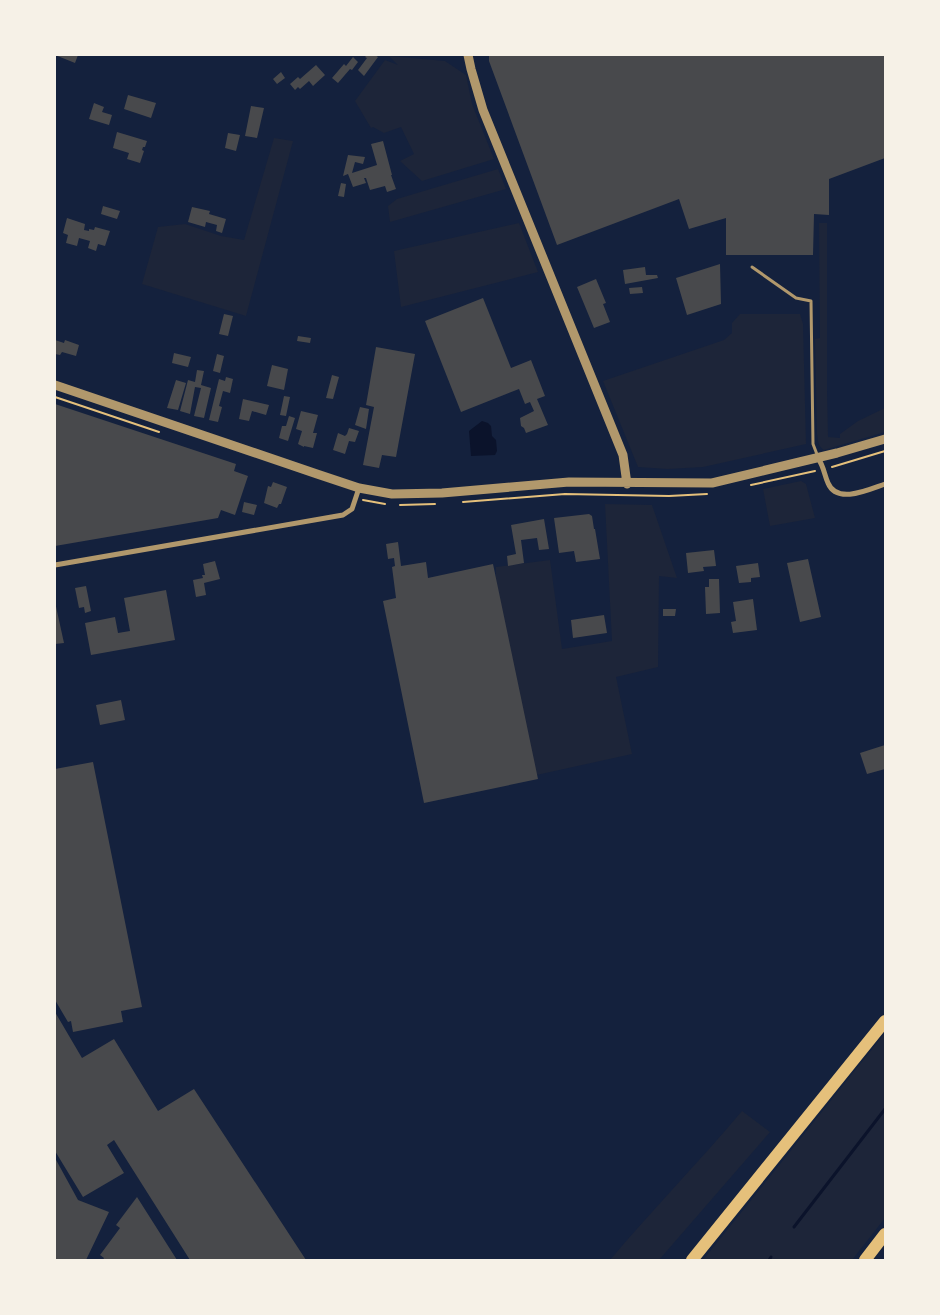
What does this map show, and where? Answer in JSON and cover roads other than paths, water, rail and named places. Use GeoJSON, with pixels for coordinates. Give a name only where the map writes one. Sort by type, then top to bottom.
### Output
{"type":"FeatureCollection","features":[{"type":"Feature","properties":{"kind":"highway"},"geometry":{"type":"LineString","coordinates":[[692,1260],[885,1021]]}},
{"type":"Feature","properties":{"kind":"highway"},"geometry":{"type":"LineString","coordinates":[[865,1260],[885,1234]]}},
{"type":"Feature","properties":{"kind":"street"},"geometry":{"type":"LineString","coordinates":[[468,55],[483,110],[623,456],[627,484]]}},
{"type":"Feature","properties":{"kind":"street"},"geometry":{"type":"LineString","coordinates":[[55,385],[359,488],[392,494],[442,493],[570,482],[627,484],[712,483],[818,458],[885,439]]}},
{"type":"Feature","properties":{"kind":"street"},"geometry":{"type":"LineString","coordinates":[[818,458],[824,468],[831,489],[840,494],[849,494],[885,484]]}},
{"type":"Feature","properties":{"kind":"street"},"geometry":{"type":"LineString","coordinates":[[55,565],[343,515],[352,509],[359,488]]}},
{"type":"Feature","properties":{"kind":"lane"},"geometry":{"type":"LineString","coordinates":[[752,267],[796,298],[811,300],[813,444],[818,458]]}},
{"type":"Feature","properties":{"kind":"waterway"},"geometry":{"type":"LineString","coordinates":[[794,1227],[885,1109]]}}]}
